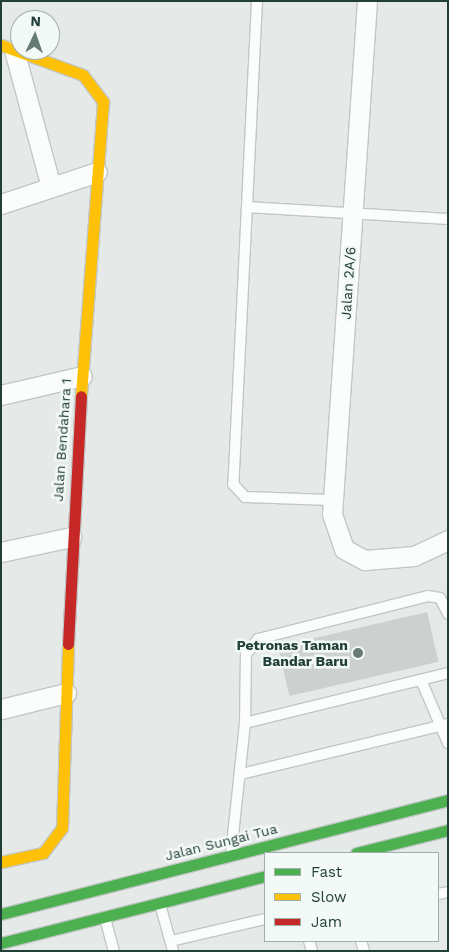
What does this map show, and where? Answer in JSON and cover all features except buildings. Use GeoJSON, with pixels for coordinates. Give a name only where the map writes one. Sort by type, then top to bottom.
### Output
{"type":"FeatureCollection","features":[{"type":"Feature","properties":{"kind":"street","name":"Jalan 2A/6"},"geometry":{"type":"LineString","coordinates":[[367,1],[332,500],[339,539],[355,557],[396,560],[448,540]]}},
{"type":"Feature","properties":{"kind":"street","name":"Jalan Bendahara 1"},"geometry":{"type":"LineString","coordinates":[[1,862],[42,853],[62,828],[71,536],[103,102],[95,86],[82,75],[8,48]]}},
{"type":"Feature","properties":{"kind":"street"},"geometry":{"type":"LineString","coordinates":[[8,48],[51,187]]}},
{"type":"Feature","properties":{"kind":"street"},"geometry":{"type":"LineString","coordinates":[[1,204],[98,172]]}},
{"type":"Feature","properties":{"kind":"street"},"geometry":{"type":"LineString","coordinates":[[1,395],[82,376]]}},
{"type":"Feature","properties":{"kind":"street"},"geometry":{"type":"LineString","coordinates":[[1,552],[71,536]]}},
{"type":"Feature","properties":{"kind":"street"},"geometry":{"type":"LineString","coordinates":[[1,709],[66,693]]}},
{"type":"Feature","properties":{"kind":"street","name":"Jalan Sungai Tua"},"geometry":{"type":"LineString","coordinates":[[1,914],[448,800]]}},
{"type":"Feature","properties":{"kind":"street"},"geometry":{"type":"LineString","coordinates":[[360,852],[448,830]]}},
{"type":"Feature","properties":{"kind":"street"},"geometry":{"type":"LineString","coordinates":[[1,943],[264,876]]}},
{"type":"Feature","properties":{"kind":"lane"},"geometry":{"type":"LineString","coordinates":[[257,1],[233,484],[244,498],[332,500]]}},
{"type":"Feature","properties":{"kind":"lane"},"geometry":{"type":"LineString","coordinates":[[247,207],[448,218]]}},
{"type":"Feature","properties":{"kind":"lane"},"geometry":{"type":"LineString","coordinates":[[231,855],[245,723],[246,654],[258,639],[428,596],[440,598],[448,614]]}},
{"type":"Feature","properties":{"kind":"lane"},"geometry":{"type":"LineString","coordinates":[[245,723],[448,673]]}},
{"type":"Feature","properties":{"kind":"lane"},"geometry":{"type":"LineString","coordinates":[[421,680],[443,725],[448,743]]}},
{"type":"Feature","properties":{"kind":"lane"},"geometry":{"type":"LineString","coordinates":[[241,774],[443,725]]}},
{"type":"Feature","properties":{"kind":"lane"},"geometry":{"type":"LineString","coordinates":[[160,903],[172,946],[264,919]]}},
{"type":"Feature","properties":{"kind":"lane"},"geometry":{"type":"LineString","coordinates":[[105,917],[114,951]]}},
{"type":"Feature","properties":{"kind":"traffic: fast"},"geometry":{"type":"LineString","coordinates":[[1,914],[448,800]]}},
{"type":"Feature","properties":{"kind":"traffic: fast"},"geometry":{"type":"LineString","coordinates":[[360,852],[448,830]]}},
{"type":"Feature","properties":{"kind":"traffic: fast"},"geometry":{"type":"LineString","coordinates":[[1,943],[264,876]]}},
{"type":"Feature","properties":{"kind":"traffic: slow"},"geometry":{"type":"LineString","coordinates":[[1,45],[83,75],[103,102],[81,396]]}},
{"type":"Feature","properties":{"kind":"traffic: slow"},"geometry":{"type":"LineString","coordinates":[[1,862],[43,853],[62,828],[68,644]]}},
{"type":"Feature","properties":{"kind":"traffic: jam"},"geometry":{"type":"LineString","coordinates":[[68,644],[81,396]]}},
{"type":"Feature","properties":{"kind":"place","name":"Petronas Taman Bandar Baru"},"geometry":{"type":"Point","coordinates":[358,653]}}]}
